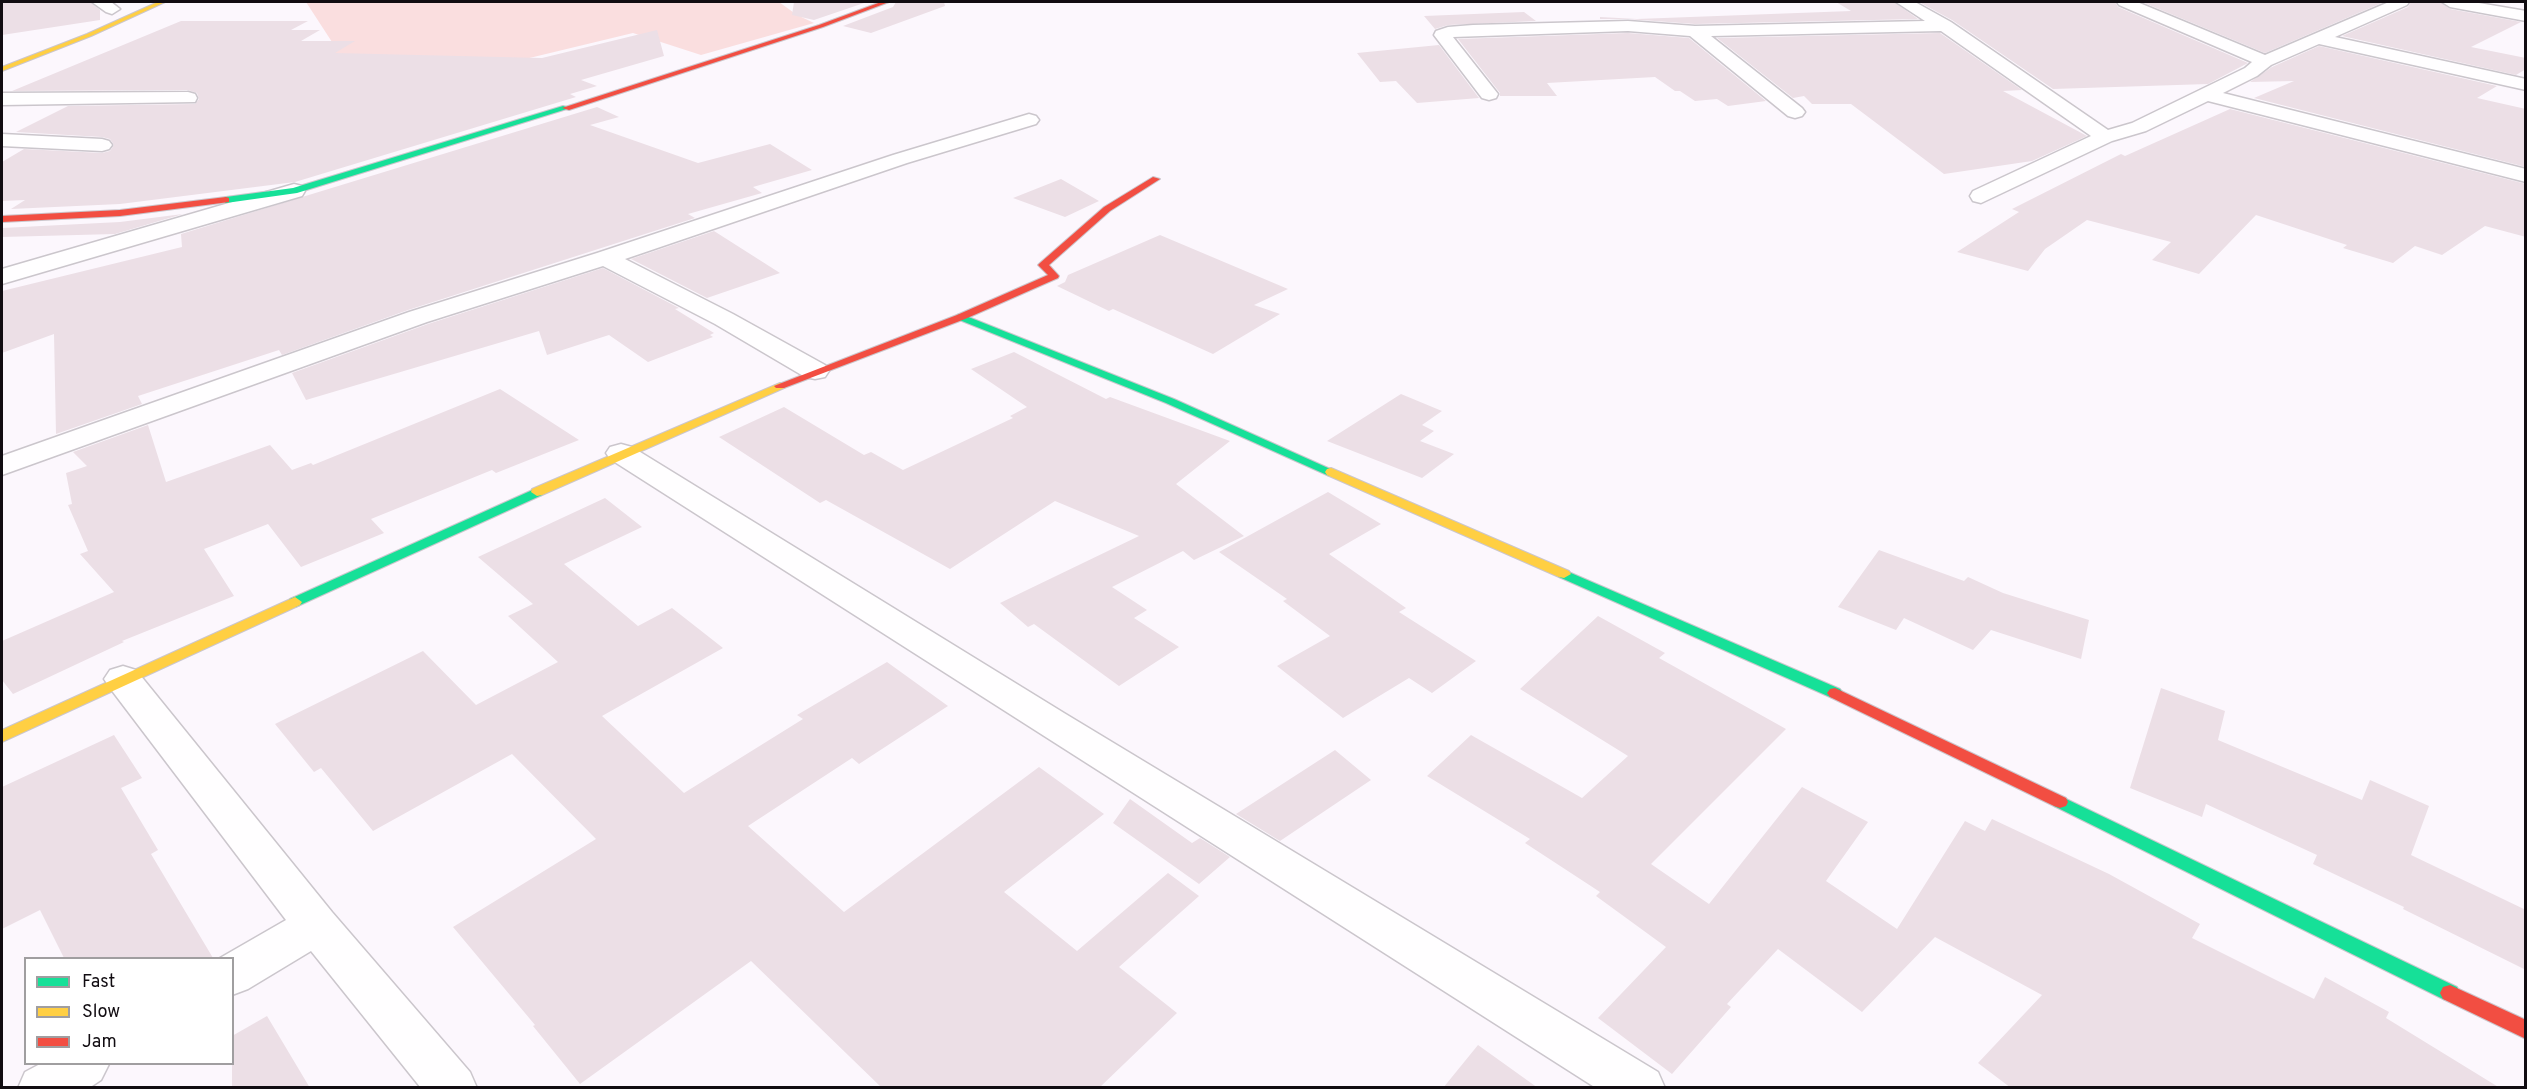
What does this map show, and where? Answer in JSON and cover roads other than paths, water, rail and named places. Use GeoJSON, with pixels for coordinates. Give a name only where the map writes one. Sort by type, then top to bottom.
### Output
{"type":"FeatureCollection","features":[{"type":"Feature","properties":{"kind":"street"},"geometry":{"type":"LineString","coordinates":[[104,8],[127,2]]}},
{"type":"Feature","properties":{"kind":"street"},"geometry":{"type":"LineString","coordinates":[[2,69],[89,35],[162,2]]}},
{"type":"Feature","properties":{"kind":"street"},"geometry":{"type":"LineString","coordinates":[[2,278],[502,129],[821,26],[886,2]]}},
{"type":"Feature","properties":{"kind":"street"},"geometry":{"type":"LineString","coordinates":[[1904,2],[1945,26],[2105,137]]}},
{"type":"Feature","properties":{"kind":"street"},"geometry":{"type":"LineString","coordinates":[[2126,2],[2265,61]]}},
{"type":"Feature","properties":{"kind":"street"},"geometry":{"type":"LineString","coordinates":[[2450,2],[2526,16]]}},
{"type":"Feature","properties":{"kind":"street"},"geometry":{"type":"LineString","coordinates":[[1981,196],[2105,137],[2139,127],[2208,95],[2251,72],[2265,61],[2390,3]]}},
{"type":"Feature","properties":{"kind":"street"},"geometry":{"type":"LineString","coordinates":[[2,55],[80,23]]}},
{"type":"Feature","properties":{"kind":"street"},"geometry":{"type":"LineString","coordinates":[[1488,94],[1442,35],[1454,31],[1473,30],[1628,26],[1695,31],[1945,26]]}},
{"type":"Feature","properties":{"kind":"street"},"geometry":{"type":"LineString","coordinates":[[1695,31],[1795,112]]}},
{"type":"Feature","properties":{"kind":"street"},"geometry":{"type":"LineString","coordinates":[[2316,38],[2526,85]]}},
{"type":"Feature","properties":{"kind":"street"},"geometry":{"type":"LineString","coordinates":[[2208,95],[2526,176]]}},
{"type":"Feature","properties":{"kind":"street"},"geometry":{"type":"LineString","coordinates":[[2,99],[188,98]]}},
{"type":"Feature","properties":{"kind":"street"},"geometry":{"type":"LineString","coordinates":[[2,466],[418,317],[605,258],[900,159],[1029,120]]}},
{"type":"Feature","properties":{"kind":"street"},"geometry":{"type":"LineString","coordinates":[[2,140],[102,145]]}},
{"type":"Feature","properties":{"kind":"street"},"geometry":{"type":"LineString","coordinates":[[2,736],[621,453],[815,371],[962,317],[1054,276],[1043,265],[1107,209],[1156,179]]}},
{"type":"Feature","properties":{"kind":"street"},"geometry":{"type":"LineString","coordinates":[[2,219],[120,213],[294,191]]}},
{"type":"Feature","properties":{"kind":"street"},"geometry":{"type":"LineString","coordinates":[[605,258],[724,319],[815,371]]}},
{"type":"Feature","properties":{"kind":"street"},"geometry":{"type":"LineString","coordinates":[[962,317],[1170,401],[1857,702],[2526,1030]]}},
{"type":"Feature","properties":{"kind":"street"},"geometry":{"type":"LineString","coordinates":[[621,453],[1050,723],[1640,1088]]}},
{"type":"Feature","properties":{"kind":"street"},"geometry":{"type":"LineString","coordinates":[[123,679],[316,925],[452,1088]]}},
{"type":"Feature","properties":{"kind":"street"},"geometry":{"type":"LineString","coordinates":[[234,974],[316,925]]}},
{"type":"Feature","properties":{"kind":"street"},"geometry":{"type":"LineString","coordinates":[[43,1088],[82,1065]]}}]}
